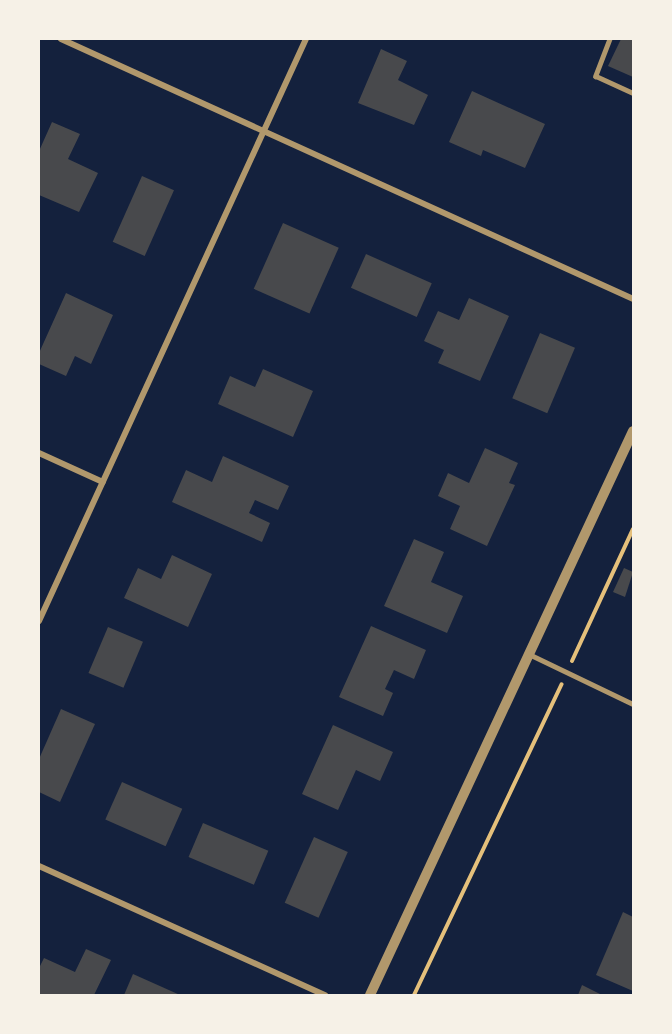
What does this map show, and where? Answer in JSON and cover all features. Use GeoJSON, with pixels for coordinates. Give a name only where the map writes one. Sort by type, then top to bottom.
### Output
{"type":"FeatureCollection","features":[{"type":"Feature","properties":{"kind":"street"},"geometry":{"type":"LineString","coordinates":[[61,39],[633,299]]}},
{"type":"Feature","properties":{"kind":"street"},"geometry":{"type":"LineString","coordinates":[[39,621],[306,39]]}},
{"type":"Feature","properties":{"kind":"street"},"geometry":{"type":"LineString","coordinates":[[370,995],[633,431]]}},
{"type":"Feature","properties":{"kind":"street"},"geometry":{"type":"LineString","coordinates":[[39,453],[103,482]]}},
{"type":"Feature","properties":{"kind":"street"},"geometry":{"type":"LineString","coordinates":[[39,866],[325,995]]}},
{"type":"Feature","properties":{"kind":"lane"},"geometry":{"type":"LineString","coordinates":[[610,39],[596,76],[633,93]]}},
{"type":"Feature","properties":{"kind":"lane"},"geometry":{"type":"LineString","coordinates":[[529,654],[633,704]]}},
{"type":"Feature","properties":{"kind":"path"},"geometry":{"type":"LineString","coordinates":[[579,645],[633,529]]}},
{"type":"Feature","properties":{"kind":"path"},"geometry":{"type":"LineString","coordinates":[[414,995],[556,697]]}},
{"type":"Feature","properties":{"kind":"building"},"geometry":{"type":"Polygon","coordinates":[[[621,39],[633,39],[633,77],[608,66],[621,39]]]}},
{"type":"Feature","properties":{"kind":"building"},"geometry":{"type":"Polygon","coordinates":[[[381,49],[407,61],[398,80],[428,95],[414,125],[358,103],[381,49]]]}},
{"type":"Feature","properties":{"kind":"building"},"geometry":{"type":"Polygon","coordinates":[[[472,91],[545,124],[525,168],[483,150],[481,156],[449,142],[472,91]]]}},
{"type":"Feature","properties":{"kind":"building"},"geometry":{"type":"Polygon","coordinates":[[[52,122],[80,134],[68,159],[98,173],[79,212],[39,195],[39,151],[52,122]]]}},
{"type":"Feature","properties":{"kind":"building"},"geometry":{"type":"Polygon","coordinates":[[[142,176],[174,190],[145,256],[113,242],[142,176]]]}},
{"type":"Feature","properties":{"kind":"building"},"geometry":{"type":"Polygon","coordinates":[[[283,223],[339,248],[309,314],[254,289],[283,223]]]}},
{"type":"Feature","properties":{"kind":"building"},"geometry":{"type":"Polygon","coordinates":[[[366,254],[432,283],[417,317],[351,288],[366,254]]]}},
{"type":"Feature","properties":{"kind":"building"},"geometry":{"type":"Polygon","coordinates":[[[66,293],[113,315],[91,364],[75,356],[66,376],[39,364],[39,353],[66,293]]]}},
{"type":"Feature","properties":{"kind":"building"},"geometry":{"type":"Polygon","coordinates":[[[469,298],[509,316],[480,381],[438,363],[444,350],[424,341],[438,311],[459,320],[469,298]]]}},
{"type":"Feature","properties":{"kind":"building"},"geometry":{"type":"Polygon","coordinates":[[[540,333],[575,348],[547,413],[512,398],[540,333]]]}},
{"type":"Feature","properties":{"kind":"building"},"geometry":{"type":"Polygon","coordinates":[[[263,369],[313,391],[293,437],[218,404],[230,376],[255,387],[263,369]]]}},
{"type":"Feature","properties":{"kind":"building"},"geometry":{"type":"Polygon","coordinates":[[[485,448],[518,463],[509,483],[515,485],[487,546],[450,529],[460,506],[438,496],[448,473],[469,483],[485,448]]]}},
{"type":"Feature","properties":{"kind":"building"},"geometry":{"type":"Polygon","coordinates":[[[223,456],[289,486],[278,510],[255,500],[249,513],[270,523],[262,542],[172,502],[186,470],[212,482],[223,456]]]}},
{"type":"Feature","properties":{"kind":"building"},"geometry":{"type":"Polygon","coordinates":[[[414,539],[444,552],[431,582],[463,596],[447,633],[384,606],[414,539]]]}},
{"type":"Feature","properties":{"kind":"building"},"geometry":{"type":"Polygon","coordinates":[[[172,555],[212,574],[188,627],[124,598],[138,568],[161,579],[172,555]]]}},
{"type":"Feature","properties":{"kind":"building"},"geometry":{"type":"Polygon","coordinates":[[[624,568],[633,572],[625,597],[613,592],[624,568]]]}},
{"type":"Feature","properties":{"kind":"building"},"geometry":{"type":"Polygon","coordinates":[[[371,626],[426,650],[414,679],[394,670],[385,689],[393,693],[383,716],[339,697],[371,626]]]}},
{"type":"Feature","properties":{"kind":"building"},"geometry":{"type":"Polygon","coordinates":[[[108,627],[143,642],[123,688],[88,673],[108,627]]]}},
{"type":"Feature","properties":{"kind":"building"},"geometry":{"type":"Polygon","coordinates":[[[61,709],[95,724],[60,802],[39,792],[39,759],[61,709]]]}},
{"type":"Feature","properties":{"kind":"building"},"geometry":{"type":"Polygon","coordinates":[[[333,725],[393,752],[380,781],[356,770],[338,810],[302,794],[333,725]]]}},
{"type":"Feature","properties":{"kind":"building"},"geometry":{"type":"Polygon","coordinates":[[[122,782],[182,809],[166,846],[105,819],[122,782]]]}},
{"type":"Feature","properties":{"kind":"building"},"geometry":{"type":"Polygon","coordinates":[[[203,823],[268,851],[254,885],[189,857],[203,823]]]}},
{"type":"Feature","properties":{"kind":"building"},"geometry":{"type":"Polygon","coordinates":[[[314,837],[348,852],[319,918],[285,903],[314,837]]]}},
{"type":"Feature","properties":{"kind":"building"},"geometry":{"type":"Polygon","coordinates":[[[623,912],[633,917],[633,991],[596,975],[623,912]]]}},
{"type":"Feature","properties":{"kind":"building"},"geometry":{"type":"Polygon","coordinates":[[[86,949],[111,960],[94,995],[39,995],[39,968],[44,958],[75,972],[86,949]]]}},
{"type":"Feature","properties":{"kind":"building"},"geometry":{"type":"Polygon","coordinates":[[[133,974],[180,995],[124,995],[133,974]]]}},
{"type":"Feature","properties":{"kind":"building"},"geometry":{"type":"Polygon","coordinates":[[[582,985],[602,995],[578,995],[582,985]]]}}]}
